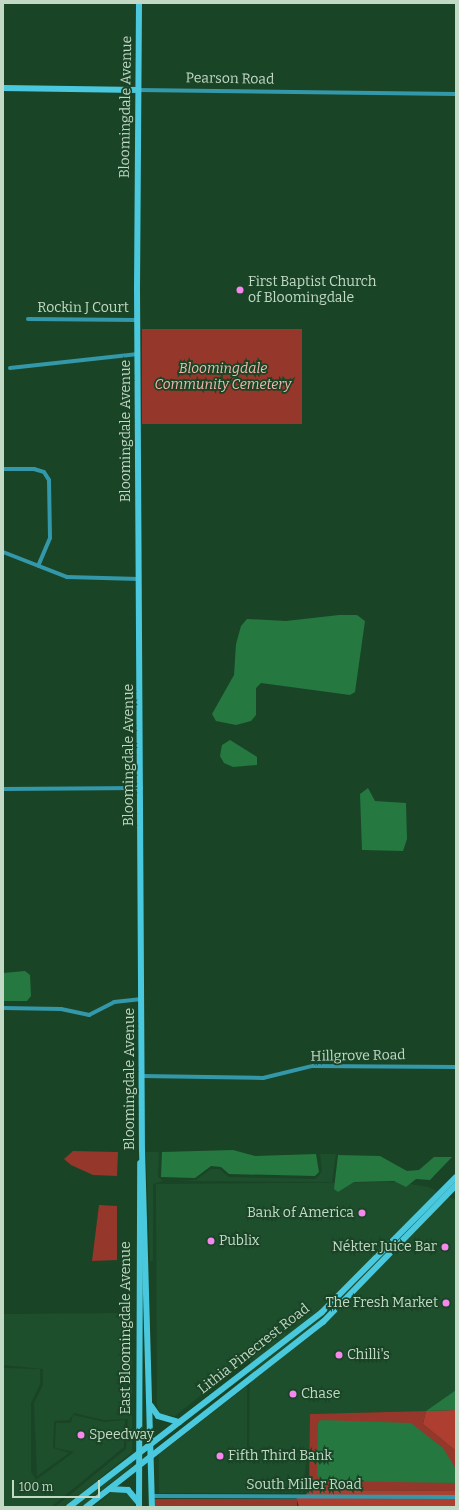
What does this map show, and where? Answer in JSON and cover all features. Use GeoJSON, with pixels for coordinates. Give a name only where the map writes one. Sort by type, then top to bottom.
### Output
{"type":"FeatureCollection","features":[{"type":"Feature","properties":{"kind":"main road","name":"Bloomingdale Avenue"},"geometry":{"type":"LineString","coordinates":[[139,3],[137,320],[142,1150],[151,1404],[152,1507]]}},
{"type":"Feature","properties":{"kind":"main road","name":"Pearson Road"},"geometry":{"type":"LineString","coordinates":[[3,88],[138,90]]}},
{"type":"Feature","properties":{"kind":"main road","name":"East Bloomingdale Avenue"},"geometry":{"type":"LineString","coordinates":[[139,1505],[137,1218],[142,1150]]}},
{"type":"Feature","properties":{"kind":"main road","name":"Lithia Pinecrest Road"},"geometry":{"type":"LineString","coordinates":[[68,1507],[322,1312],[456,1177]]}},
{"type":"Feature","properties":{"kind":"main road","name":"Lithia Pinecrest Road"},"geometry":{"type":"LineString","coordinates":[[86,1507],[323,1322],[456,1185]]}},
{"type":"Feature","properties":{"kind":"main road"},"geometry":{"type":"LineString","coordinates":[[151,1404],[158,1416],[179,1422]]}},
{"type":"Feature","properties":{"kind":"main road"},"geometry":{"type":"LineString","coordinates":[[108,1489],[128,1490],[139,1505]]}},
{"type":"Feature","properties":{"kind":"street","name":"Pearson Road"},"geometry":{"type":"LineString","coordinates":[[138,90],[456,94]]}},
{"type":"Feature","properties":{"kind":"street","name":"Rockin J Court"},"geometry":{"type":"LineString","coordinates":[[28,319],[137,320]]}},
{"type":"Feature","properties":{"kind":"street"},"geometry":{"type":"LineString","coordinates":[[10,368],[138,354]]}},
{"type":"Feature","properties":{"kind":"street"},"geometry":{"type":"LineString","coordinates":[[3,469],[34,470],[44,472],[49,480],[50,538],[38,566]]}},
{"type":"Feature","properties":{"kind":"street"},"geometry":{"type":"LineString","coordinates":[[3,552],[38,566],[84,580],[139,579]]}},
{"type":"Feature","properties":{"kind":"street"},"geometry":{"type":"LineString","coordinates":[[3,789],[141,788]]}},
{"type":"Feature","properties":{"kind":"street"},"geometry":{"type":"LineString","coordinates":[[3,1008],[61,1009],[89,1015],[114,1002],[142,999]]}},
{"type":"Feature","properties":{"kind":"street","name":"Hillgrove Road"},"geometry":{"type":"LineString","coordinates":[[142,1076],[263,1078],[312,1066],[456,1066]]}},
{"type":"Feature","properties":{"kind":"street","name":"South Miller Road"},"geometry":{"type":"LineString","coordinates":[[152,1496],[456,1497]]}},
{"type":"Feature","properties":{"kind":"shaded area"},"geometry":{"type":"Polygon","coordinates":[[[339,615],[357,615],[365,621],[355,692],[350,695],[261,683],[256,688],[256,715],[251,721],[236,725],[216,721],[212,714],[234,675],[236,644],[241,626],[247,619],[286,621],[339,615]]]}},
{"type":"Feature","properties":{"kind":"shaded area"},"geometry":{"type":"Polygon","coordinates":[[[230,740],[257,757],[257,765],[233,767],[224,763],[220,756],[222,745],[230,740]]]}},
{"type":"Feature","properties":{"kind":"shaded area"},"geometry":{"type":"Polygon","coordinates":[[[368,788],[375,801],[406,803],[407,839],[403,851],[362,850],[360,794],[368,788]]]}},
{"type":"Feature","properties":{"kind":"shaded area"},"geometry":{"type":"Polygon","coordinates":[[[25,971],[30,975],[31,996],[27,1001],[3,1001],[3,973],[25,971]]]}},
{"type":"Feature","properties":{"kind":"shaded area"},"geometry":{"type":"Polygon","coordinates":[[[233,1150],[255,1156],[316,1154],[319,1172],[315,1176],[229,1174],[221,1167],[211,1166],[195,1178],[161,1177],[162,1152],[233,1150]]]}},
{"type":"Feature","properties":{"kind":"shaded area"},"geometry":{"type":"Polygon","coordinates":[[[146,1152],[159,1152],[158,1177],[163,1181],[153,1184],[153,1261],[150,1261],[146,1152]]]}},
{"type":"Feature","properties":{"kind":"shaded area"},"geometry":{"type":"Polygon","coordinates":[[[320,1154],[336,1154],[332,1182],[176,1181],[196,1180],[211,1169],[219,1169],[229,1177],[315,1179],[322,1172],[320,1154]]]}},
{"type":"Feature","properties":{"kind":"shaded area"},"geometry":{"type":"Polygon","coordinates":[[[338,1155],[380,1156],[407,1171],[419,1170],[434,1157],[452,1157],[430,1180],[416,1179],[406,1187],[394,1181],[354,1182],[338,1192],[334,1189],[338,1155]]]}},
{"type":"Feature","properties":{"kind":"shaded area"},"geometry":{"type":"Polygon","coordinates":[[[398,1182],[428,1187],[456,1200],[456,1390],[426,1411],[311,1414],[310,1449],[249,1450],[250,1356],[175,1416],[160,1414],[157,1405],[156,1184],[398,1182]]]}},
{"type":"Feature","properties":{"kind":"shaded area"},"geometry":{"type":"Polygon","coordinates":[[[132,1313],[132,1452],[64,1507],[55,1507],[126,1449],[128,1419],[104,1420],[74,1413],[69,1420],[54,1421],[53,1448],[69,1453],[37,1476],[34,1403],[43,1385],[43,1369],[3,1365],[3,1314],[132,1313]]]}},
{"type":"Feature","properties":{"kind":"shaded area"},"geometry":{"type":"Polygon","coordinates":[[[3,1368],[40,1369],[40,1384],[31,1403],[31,1472],[36,1480],[74,1452],[55,1448],[56,1423],[71,1423],[73,1415],[104,1422],[125,1420],[124,1447],[51,1507],[3,1507],[3,1368]]]}},
{"type":"Feature","properties":{"kind":"shaded area"},"geometry":{"type":"Polygon","coordinates":[[[247,1386],[247,1451],[307,1451],[303,1493],[159,1493],[159,1454],[247,1386]]]}},
{"type":"Feature","properties":{"kind":"shaded area"},"geometry":{"type":"Polygon","coordinates":[[[456,1390],[456,1410],[426,1411],[456,1390]]]}},
{"type":"Feature","properties":{"kind":"shaded area"},"geometry":{"type":"Polygon","coordinates":[[[456,1410],[456,1451],[423,1424],[426,1411],[456,1410]]]}},
{"type":"Feature","properties":{"kind":"shaded area"},"geometry":{"type":"Polygon","coordinates":[[[321,1420],[411,1423],[443,1448],[456,1469],[456,1483],[324,1481],[317,1476],[318,1423],[321,1420]]]}},
{"type":"Feature","properties":{"kind":"shaded area"},"geometry":{"type":"Polygon","coordinates":[[[132,1460],[132,1466],[81,1507],[73,1507],[132,1460]]]}},
{"type":"Feature","properties":{"kind":"shaded area"},"geometry":{"type":"Polygon","coordinates":[[[122,1489],[131,1494],[136,1507],[93,1507],[113,1491],[122,1489]]]}},
{"type":"Feature","properties":{"kind":"shaded area"},"geometry":{"type":"Polygon","coordinates":[[[309,1490],[456,1491],[456,1507],[299,1507],[296,1496],[305,1496],[309,1490]]]}},
{"type":"Feature","properties":{"kind":"green space","name":"Bloomingdale Community Cemetery"},"geometry":{"type":"Polygon","coordinates":[[[142,329],[302,329],[302,424],[142,424],[142,329]]]}},
{"type":"Feature","properties":{"kind":"green space"},"geometry":{"type":"Polygon","coordinates":[[[73,1151],[118,1152],[117,1176],[93,1175],[71,1165],[64,1159],[73,1151]]]}},
{"type":"Feature","properties":{"kind":"green space"},"geometry":{"type":"Polygon","coordinates":[[[99,1205],[117,1206],[117,1260],[92,1261],[99,1205]]]}},
{"type":"Feature","properties":{"kind":"green space"},"geometry":{"type":"Polygon","coordinates":[[[426,1411],[423,1424],[456,1451],[456,1491],[309,1490],[310,1414],[426,1411]]]}},
{"type":"Feature","properties":{"kind":"green space"},"geometry":{"type":"Polygon","coordinates":[[[155,1499],[297,1499],[297,1507],[155,1507],[155,1499]]]}},
{"type":"Feature","properties":{"kind":"place","name":"First Baptist Church of Bloomingdale"},"geometry":{"type":"Point","coordinates":[240,290]}},
{"type":"Feature","properties":{"kind":"place","name":"Bank of America"},"geometry":{"type":"Point","coordinates":[362,1213]}},
{"type":"Feature","properties":{"kind":"place","name":"Publix"},"geometry":{"type":"Point","coordinates":[211,1241]}},
{"type":"Feature","properties":{"kind":"place","name":"Nékter Juice Bar"},"geometry":{"type":"Point","coordinates":[445,1247]}},
{"type":"Feature","properties":{"kind":"place","name":"The Fresh Market"},"geometry":{"type":"Point","coordinates":[446,1303]}},
{"type":"Feature","properties":{"kind":"place","name":"Chilli's"},"geometry":{"type":"Point","coordinates":[339,1355]}},
{"type":"Feature","properties":{"kind":"place","name":"Chase"},"geometry":{"type":"Point","coordinates":[293,1394]}},
{"type":"Feature","properties":{"kind":"place","name":"Speedway"},"geometry":{"type":"Point","coordinates":[81,1435]}},
{"type":"Feature","properties":{"kind":"place","name":"Fifth Third Bank"},"geometry":{"type":"Point","coordinates":[220,1456]}}]}
